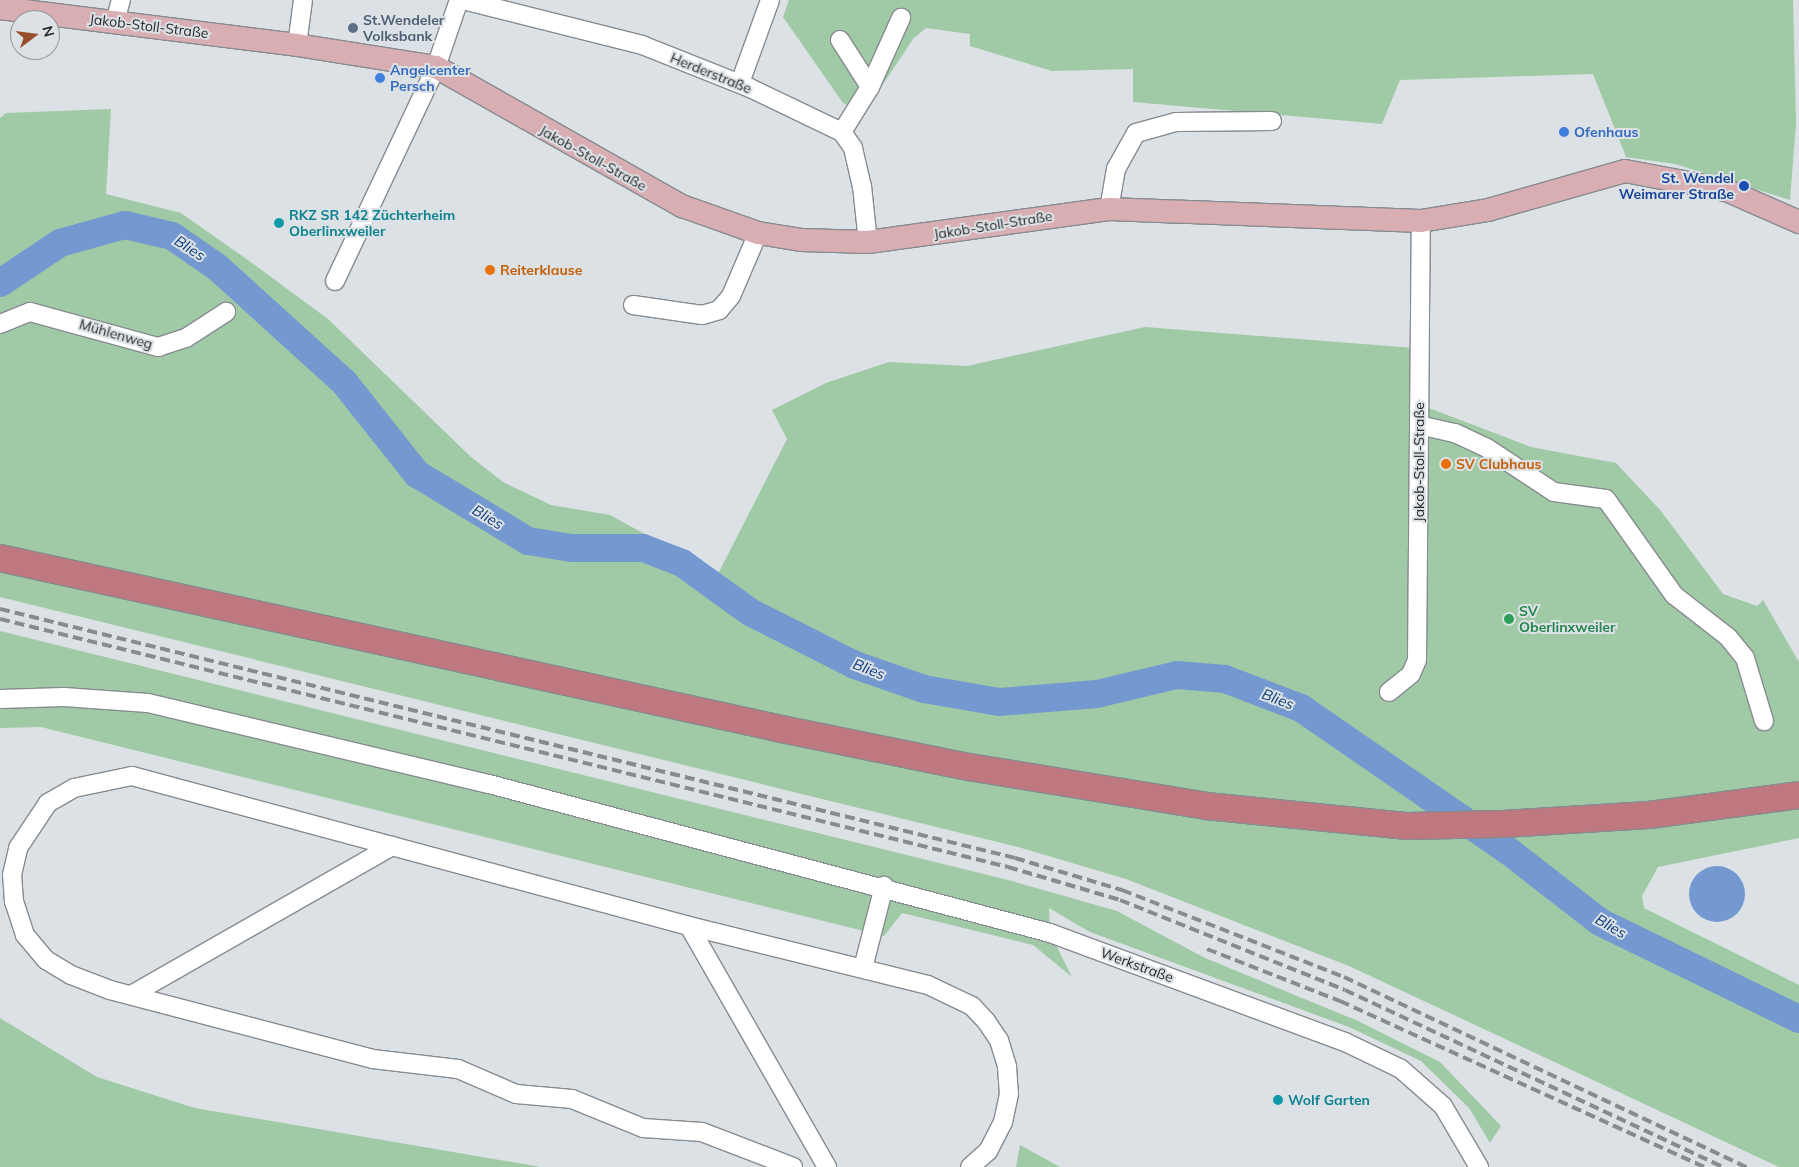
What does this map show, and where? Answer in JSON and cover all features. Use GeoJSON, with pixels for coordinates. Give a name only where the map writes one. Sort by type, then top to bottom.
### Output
{"type":"FeatureCollection","features":[{"type":"Feature","properties":{"kind":"highway"},"geometry":{"type":"LineString","coordinates":[[0,558],[969,767],[1206,806],[1408,826],[1503,824],[1713,806],[1799,795]]}},
{"type":"Feature","properties":{"kind":"highway"},"geometry":{"type":"LineString","coordinates":[[1713,806],[1799,786]]}},
{"type":"Feature","properties":{"kind":"main road","name":"Jakob-Stoll-Straße"},"geometry":{"type":"LineString","coordinates":[[0,8],[297,45],[436,67],[623,177],[689,210],[758,233],[868,242],[1110,209],[1421,221],[1488,210],[1624,171],[1726,190],[1799,222]]}},
{"type":"Feature","properties":{"kind":"street"},"geometry":{"type":"LineString","coordinates":[[115,22],[121,0]]}},
{"type":"Feature","properties":{"kind":"street"},"geometry":{"type":"LineString","coordinates":[[297,45],[302,0]]}},
{"type":"Feature","properties":{"kind":"street"},"geometry":{"type":"LineString","coordinates":[[335,281],[436,67],[459,0]]}},
{"type":"Feature","properties":{"kind":"street","name":"Herderstraße"},"geometry":{"type":"LineString","coordinates":[[463,0],[642,45],[745,86],[842,132]]}},
{"type":"Feature","properties":{"kind":"street"},"geometry":{"type":"LineString","coordinates":[[745,86],[770,0]]}},
{"type":"Feature","properties":{"kind":"street"},"geometry":{"type":"LineString","coordinates":[[868,242],[862,186],[853,148],[842,132],[870,87],[901,18]]}},
{"type":"Feature","properties":{"kind":"street"},"geometry":{"type":"LineString","coordinates":[[840,40],[870,87]]}},
{"type":"Feature","properties":{"kind":"street"},"geometry":{"type":"LineString","coordinates":[[1110,209],[1116,169],[1136,133],[1176,122],[1272,121]]}},
{"type":"Feature","properties":{"kind":"street","name":"Jakob-Stoll-Straße"},"geometry":{"type":"LineString","coordinates":[[1389,692],[1412,674],[1417,660],[1421,221]]}},
{"type":"Feature","properties":{"kind":"street"},"geometry":{"type":"LineString","coordinates":[[633,305],[702,315],[719,310],[731,296],[758,233]]}},
{"type":"Feature","properties":{"kind":"street","name":"Mühlenweg"},"geometry":{"type":"LineString","coordinates":[[0,324],[30,312],[158,346],[186,338],[226,312]]}},
{"type":"Feature","properties":{"kind":"street"},"geometry":{"type":"LineString","coordinates":[[1419,424],[1455,433],[1486,448],[1554,492],[1606,499],[1674,595],[1728,637],[1745,658],[1764,721]]}},
{"type":"Feature","properties":{"kind":"street","name":"Werkstraße"},"geometry":{"type":"LineString","coordinates":[[0,700],[64,697],[148,703],[489,784],[741,853],[884,886],[1050,932],[1345,1042],[1401,1069],[1443,1106],[1479,1167]]}},
{"type":"Feature","properties":{"kind":"street"},"geometry":{"type":"LineString","coordinates":[[793,1167],[702,1132],[643,1128],[572,1099],[516,1094],[458,1069],[374,1059],[132,995],[71,975],[46,960],[25,934],[14,902],[12,875],[18,848],[48,802],[74,788],[132,776],[689,926],[863,968],[951,994],[972,1006],[999,1040],[1009,1094],[1003,1122],[988,1151],[970,1167]]}},
{"type":"Feature","properties":{"kind":"street"},"geometry":{"type":"LineString","coordinates":[[132,995],[392,846]]}},
{"type":"Feature","properties":{"kind":"street"},"geometry":{"type":"LineString","coordinates":[[863,968],[884,886]]}},
{"type":"Feature","properties":{"kind":"street"},"geometry":{"type":"LineString","coordinates":[[689,926],[827,1167]]}},
{"type":"Feature","properties":{"kind":"green space"},"geometry":{"type":"Polygon","coordinates":[[[789,0],[1793,0],[1796,123],[1790,200],[1675,164],[1626,157],[1593,74],[1400,80],[1382,124],[1133,102],[1133,69],[1052,71],[970,46],[970,34],[926,28],[913,39],[864,113],[843,103],[783,17],[789,0]]]}},
{"type":"Feature","properties":{"kind":"green space"},"geometry":{"type":"Polygon","coordinates":[[[111,109],[106,194],[181,213],[245,258],[328,319],[471,457],[503,482],[551,505],[610,515],[718,574],[787,439],[772,410],[826,383],[889,362],[967,366],[1145,327],[1414,348],[1413,402],[1531,447],[1616,463],[1661,511],[1723,594],[1757,606],[1763,600],[1799,662],[1799,838],[1658,867],[1642,896],[1644,908],[1799,985],[1799,1167],[1779,1167],[1349,966],[1126,879],[1018,847],[0,597],[0,118],[6,113],[111,109]]]}},
{"type":"Feature","properties":{"kind":"green space"},"geometry":{"type":"Polygon","coordinates":[[[0,631],[1008,880],[1117,911],[1205,958],[1358,1021],[1440,1062],[1501,1126],[1490,1143],[1469,1108],[1421,1061],[1349,1027],[1090,932],[1049,908],[1050,933],[1072,977],[1033,945],[902,913],[884,936],[41,727],[0,728],[0,631]]]}},
{"type":"Feature","properties":{"kind":"green space"},"geometry":{"type":"Polygon","coordinates":[[[0,1018],[97,1077],[195,1108],[541,1167],[0,1167],[0,1018]]]}},
{"type":"Feature","properties":{"kind":"green space"},"geometry":{"type":"Polygon","coordinates":[[[1020,1145],[1060,1167],[1016,1167],[1020,1145]]]}},
{"type":"Feature","properties":{"kind":"water"},"geometry":{"type":"Polygon","coordinates":[[[1711,866],[1723,866],[1733,870],[1741,878],[1745,894],[1741,910],[1733,918],[1723,922],[1711,922],[1701,918],[1693,910],[1689,900],[1689,888],[1693,878],[1701,870],[1711,866]]]}},
{"type":"Feature","properties":{"kind":"waterway","name":"Blies"},"geometry":{"type":"LineString","coordinates":[[0,283],[60,243],[125,225],[172,236],[217,267],[344,382],[417,474],[528,541],[571,548],[643,548],[682,563],[750,612],[855,665],[924,689],[999,702],[1097,694],[1177,675],[1225,679],[1301,708],[1510,852],[1600,922],[1799,1019]]}},
{"type":"Feature","properties":{"kind":"railway"},"geometry":{"type":"LineString","coordinates":[[0,609],[1015,858],[1122,890],[1344,977],[1746,1167]]}},
{"type":"Feature","properties":{"kind":"railway"},"geometry":{"type":"LineString","coordinates":[[0,619],[1008,867],[1120,900],[1345,990],[1723,1167]]}},
{"type":"Feature","properties":{"kind":"railway"},"geometry":{"type":"LineString","coordinates":[[1207,949],[1340,1001],[1704,1167]]}},
{"type":"Feature","properties":{"kind":"place","name":"St.Wendeler Volksbank"},"geometry":{"type":"Point","coordinates":[353,28]}},
{"type":"Feature","properties":{"kind":"place","name":"Angelcenter Persch"},"geometry":{"type":"Point","coordinates":[380,78]}},
{"type":"Feature","properties":{"kind":"place","name":"Ofenhaus"},"geometry":{"type":"Point","coordinates":[1564,132]}},
{"type":"Feature","properties":{"kind":"place","name":"St. Wendel Weimarer Straße"},"geometry":{"type":"Point","coordinates":[1744,186]}},
{"type":"Feature","properties":{"kind":"place","name":"RKZ SR 142 Züchterheim Oberlinxweiler"},"geometry":{"type":"Point","coordinates":[279,223]}},
{"type":"Feature","properties":{"kind":"place","name":"Reiterklause"},"geometry":{"type":"Point","coordinates":[490,270]}},
{"type":"Feature","properties":{"kind":"place","name":"SV Clubhaus"},"geometry":{"type":"Point","coordinates":[1446,464]}},
{"type":"Feature","properties":{"kind":"place","name":"SV Oberlinxweiler"},"geometry":{"type":"Point","coordinates":[1509,619]}},
{"type":"Feature","properties":{"kind":"place","name":"Wolf Garten"},"geometry":{"type":"Point","coordinates":[1278,1100]}}]}
